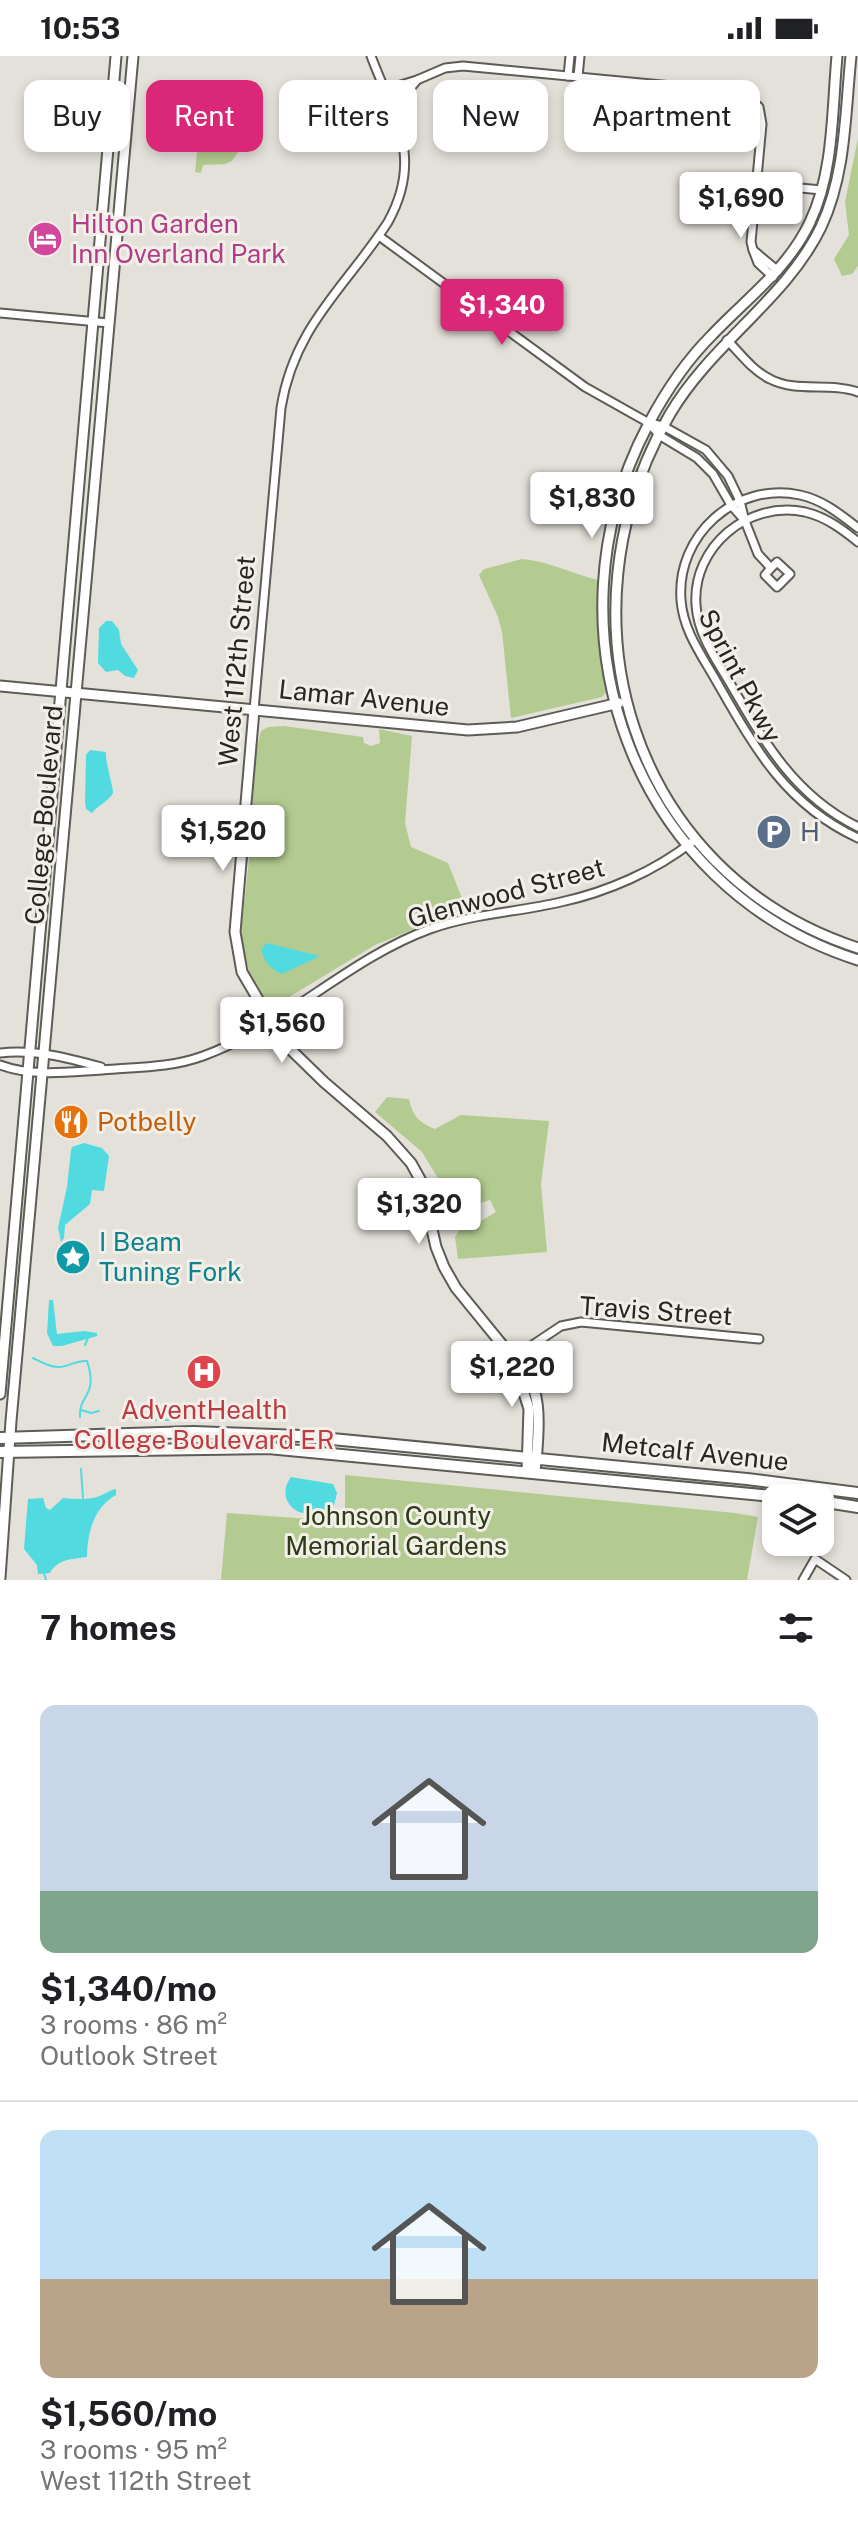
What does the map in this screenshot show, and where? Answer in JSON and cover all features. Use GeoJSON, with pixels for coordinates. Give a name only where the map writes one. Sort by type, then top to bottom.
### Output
{"type":"FeatureCollection","features":[{"type":"Feature","properties":{"kind":"main road","name":"Metcalf Avenue"},"geometry":{"type":"LineString","coordinates":[[5,1438],[193,1432],[264,1434],[747,1479],[858,1493]]}},
{"type":"Feature","properties":{"kind":"main road","name":"Metcalf Avenue"},"geometry":{"type":"LineString","coordinates":[[5,1452],[268,1448],[762,1495]]}},
{"type":"Feature","properties":{"kind":"main road"},"geometry":{"type":"LineString","coordinates":[[834,1503],[858,1507]]}},
{"type":"Feature","properties":{"kind":"street","name":"College Boulevard"},"geometry":{"type":"LineString","coordinates":[[0,1394],[116,56]]}},
{"type":"Feature","properties":{"kind":"street","name":"College Boulevard"},"geometry":{"type":"LineString","coordinates":[[0,1578],[5,1438],[45,1054],[133,56]]}},
{"type":"Feature","properties":{"kind":"street","name":"West 112th Street"},"geometry":{"type":"LineString","coordinates":[[371,56],[380,80]]}},
{"type":"Feature","properties":{"kind":"street"},"geometry":{"type":"LineString","coordinates":[[568,76],[570,56]]}},
{"type":"Feature","properties":{"kind":"street"},"geometry":{"type":"LineString","coordinates":[[578,77],[580,56]]}},
{"type":"Feature","properties":{"kind":"street"},"geometry":{"type":"LineString","coordinates":[[837,56],[822,190],[803,235],[776,274],[700,347],[649,423],[620,493],[607,553],[604,628],[616,704],[626,737],[645,782],[686,847],[715,878],[762,915],[810,942],[858,960]]}},
{"type":"Feature","properties":{"kind":"street"},"geometry":{"type":"LineString","coordinates":[[851,56],[839,172],[829,209],[813,242],[796,267],[695,378],[661,431],[629,511],[617,570],[615,630],[635,731],[671,807],[695,840],[733,879],[768,906],[808,929],[858,948]]}},
{"type":"Feature","properties":{"kind":"street"},"geometry":{"type":"LineString","coordinates":[[417,80],[445,68],[463,66],[735,92],[746,96],[759,107],[761,114],[751,242],[753,250],[776,274]]}},
{"type":"Feature","properties":{"kind":"street","name":"West 112th Street"},"geometry":{"type":"LineString","coordinates":[[403,152],[404,178],[398,202],[379,236],[309,327],[287,376],[281,408],[235,932],[242,972],[283,1042],[300,1061],[387,1136],[411,1163],[421,1181],[436,1247],[444,1267],[456,1288],[527,1372],[535,1396],[538,1424],[531,1472]]}},
{"type":"Feature","properties":{"kind":"street"},"geometry":{"type":"LineString","coordinates":[[756,184],[822,190]]}},
{"type":"Feature","properties":{"kind":"street"},"geometry":{"type":"LineString","coordinates":[[379,236],[571,378],[649,423],[697,458],[719,482],[731,505],[745,521]]}},
{"type":"Feature","properties":{"kind":"street"},"geometry":{"type":"LineString","coordinates":[[0,313],[109,323]]}},
{"type":"Feature","properties":{"kind":"street"},"geometry":{"type":"LineString","coordinates":[[727,340],[758,371],[778,383],[844,388],[858,392]]}},
{"type":"Feature","properties":{"kind":"street"},"geometry":{"type":"LineString","coordinates":[[661,431],[698,445],[713,456],[728,476],[740,501],[758,554],[771,568]]}},
{"type":"Feature","properties":{"kind":"street","name":"Sprint Pkwy"},"geometry":{"type":"LineString","coordinates":[[858,528],[826,505],[800,495],[771,493],[740,501],[703,529],[687,557],[680,592],[686,627],[772,773],[818,815],[858,838]]}},
{"type":"Feature","properties":{"kind":"street","name":"Sprint Pkwy"},"geometry":{"type":"LineString","coordinates":[[858,542],[831,522],[807,513],[773,511],[745,521],[722,537],[702,567],[696,596],[702,633],[747,714],[780,765],[812,797],[858,827]]}},
{"type":"Feature","properties":{"kind":"street","name":"Lamar Avenue"},"geometry":{"type":"LineString","coordinates":[[0,686],[468,730],[526,725],[627,701]]}},
{"type":"Feature","properties":{"kind":"street","name":"Glenwood Street"},"geometry":{"type":"LineString","coordinates":[[0,1065],[28,1072],[43,1072],[151,1068],[190,1060],[226,1047],[368,958],[412,936],[457,922],[582,897],[644,871],[695,840]]}},
{"type":"Feature","properties":{"kind":"street","name":"Glenwood Street"},"geometry":{"type":"LineString","coordinates":[[0,1053],[45,1054],[107,1069]]}},
{"type":"Feature","properties":{"kind":"street","name":"Travis Street"},"geometry":{"type":"LineString","coordinates":[[513,1358],[561,1326],[581,1322],[759,1339]]}},
{"type":"Feature","properties":{"kind":"street"},"geometry":{"type":"LineString","coordinates":[[803,1580],[815,1559],[846,1580]]}},
{"type":"Feature","properties":{"kind":"street"},"geometry":{"type":"LineString","coordinates":[[826,1580],[833,1571]]}},
{"type":"Feature","properties":{"kind":"green space"},"geometry":{"type":"Polygon","coordinates":[[[858,138],[858,266],[852,274],[842,276],[834,259],[849,235],[845,202],[858,138]]]}},
{"type":"Feature","properties":{"kind":"green space"},"geometry":{"type":"Polygon","coordinates":[[[197,152],[238,152],[232,161],[203,165],[201,173],[195,172],[197,152]]]}},
{"type":"Feature","properties":{"kind":"green space"},"geometry":{"type":"Polygon","coordinates":[[[522,559],[598,580],[601,653],[607,691],[602,697],[511,718],[502,632],[479,575],[484,569],[522,559]]]}},
{"type":"Feature","properties":{"kind":"green space"},"geometry":{"type":"Polygon","coordinates":[[[284,726],[363,737],[364,743],[371,746],[380,743],[379,729],[412,736],[405,823],[411,847],[448,863],[466,908],[375,945],[271,1008],[253,985],[240,940],[251,842],[255,755],[261,731],[268,727],[284,726]]]}},
{"type":"Feature","properties":{"kind":"green space"},"geometry":{"type":"Polygon","coordinates":[[[387,1097],[409,1099],[418,1118],[435,1129],[461,1115],[549,1121],[541,1184],[547,1252],[458,1259],[455,1237],[464,1223],[479,1222],[496,1212],[490,1200],[443,1214],[441,1183],[422,1152],[375,1112],[387,1097]]]}},
{"type":"Feature","properties":{"kind":"green space","name":"Johnson County Memorial Gardens"},"geometry":{"type":"Polygon","coordinates":[[[345,1475],[758,1517],[747,1580],[221,1580],[227,1513],[338,1521],[345,1514],[345,1475]]]}},
{"type":"Feature","properties":{"kind":"water"},"geometry":{"type":"Polygon","coordinates":[[[106,621],[112,621],[119,630],[121,644],[138,670],[134,678],[118,670],[106,672],[98,663],[99,628],[106,621]]]}},
{"type":"Feature","properties":{"kind":"water"},"geometry":{"type":"Polygon","coordinates":[[[90,750],[106,752],[113,791],[109,799],[92,813],[86,809],[85,802],[86,755],[90,750]]]}},
{"type":"Feature","properties":{"kind":"water"},"geometry":{"type":"Polygon","coordinates":[[[267,943],[320,956],[282,974],[264,958],[261,949],[267,943]]]}},
{"type":"Feature","properties":{"kind":"water"},"geometry":{"type":"Polygon","coordinates":[[[84,1143],[102,1148],[109,1156],[104,1191],[92,1190],[90,1204],[65,1225],[61,1242],[58,1228],[71,1150],[84,1143]]]}},
{"type":"Feature","properties":{"kind":"water"},"geometry":{"type":"Polygon","coordinates":[[[49,1300],[53,1300],[57,1334],[84,1331],[97,1333],[97,1336],[53,1346],[47,1333],[49,1300]]]}},
{"type":"Feature","properties":{"kind":"water"},"geometry":{"type":"Polygon","coordinates":[[[291,1477],[333,1484],[337,1493],[334,1505],[312,1514],[296,1510],[286,1496],[291,1477]]]}},
{"type":"Feature","properties":{"kind":"water"},"geometry":{"type":"Polygon","coordinates":[[[116,1489],[116,1495],[102,1506],[93,1522],[87,1557],[66,1560],[50,1573],[38,1574],[37,1565],[24,1549],[28,1499],[43,1498],[46,1508],[50,1510],[63,1498],[93,1498],[116,1489]]]}},
{"type":"Feature","properties":{"kind":"waterway"},"geometry":{"type":"LineString","coordinates":[[85,1345],[88,1338]]}},
{"type":"Feature","properties":{"kind":"waterway"},"geometry":{"type":"LineString","coordinates":[[33,1358],[57,1367],[87,1361],[91,1381],[80,1417]]}},
{"type":"Feature","properties":{"kind":"waterway"},"geometry":{"type":"LineString","coordinates":[[81,1410],[91,1413],[99,1411]]}},
{"type":"Feature","properties":{"kind":"waterway"},"geometry":{"type":"LineString","coordinates":[[122,1413],[153,1420],[174,1420]]}},
{"type":"Feature","properties":{"kind":"waterway"},"geometry":{"type":"LineString","coordinates":[[81,1469],[83,1498]]}},
{"type":"Feature","properties":{"kind":"waterway"},"geometry":{"type":"LineString","coordinates":[[44,1573],[46,1580]]}},
{"type":"Feature","properties":{"kind":"place","name":"Hilton Garden Inn Overland Park"},"geometry":{"type":"Point","coordinates":[45,239]}},
{"type":"Feature","properties":{"kind":"place","name":"H"},"geometry":{"type":"Point","coordinates":[774,832]}},
{"type":"Feature","properties":{"kind":"place","name":"Potbelly"},"geometry":{"type":"Point","coordinates":[71,1122]}},
{"type":"Feature","properties":{"kind":"place","name":"I Beam Tuning Fork"},"geometry":{"type":"Point","coordinates":[73,1257]}},
{"type":"Feature","properties":{"kind":"place","name":"AdventHealth College Boulevard ER"},"geometry":{"type":"Point","coordinates":[204,1372]}}]}
